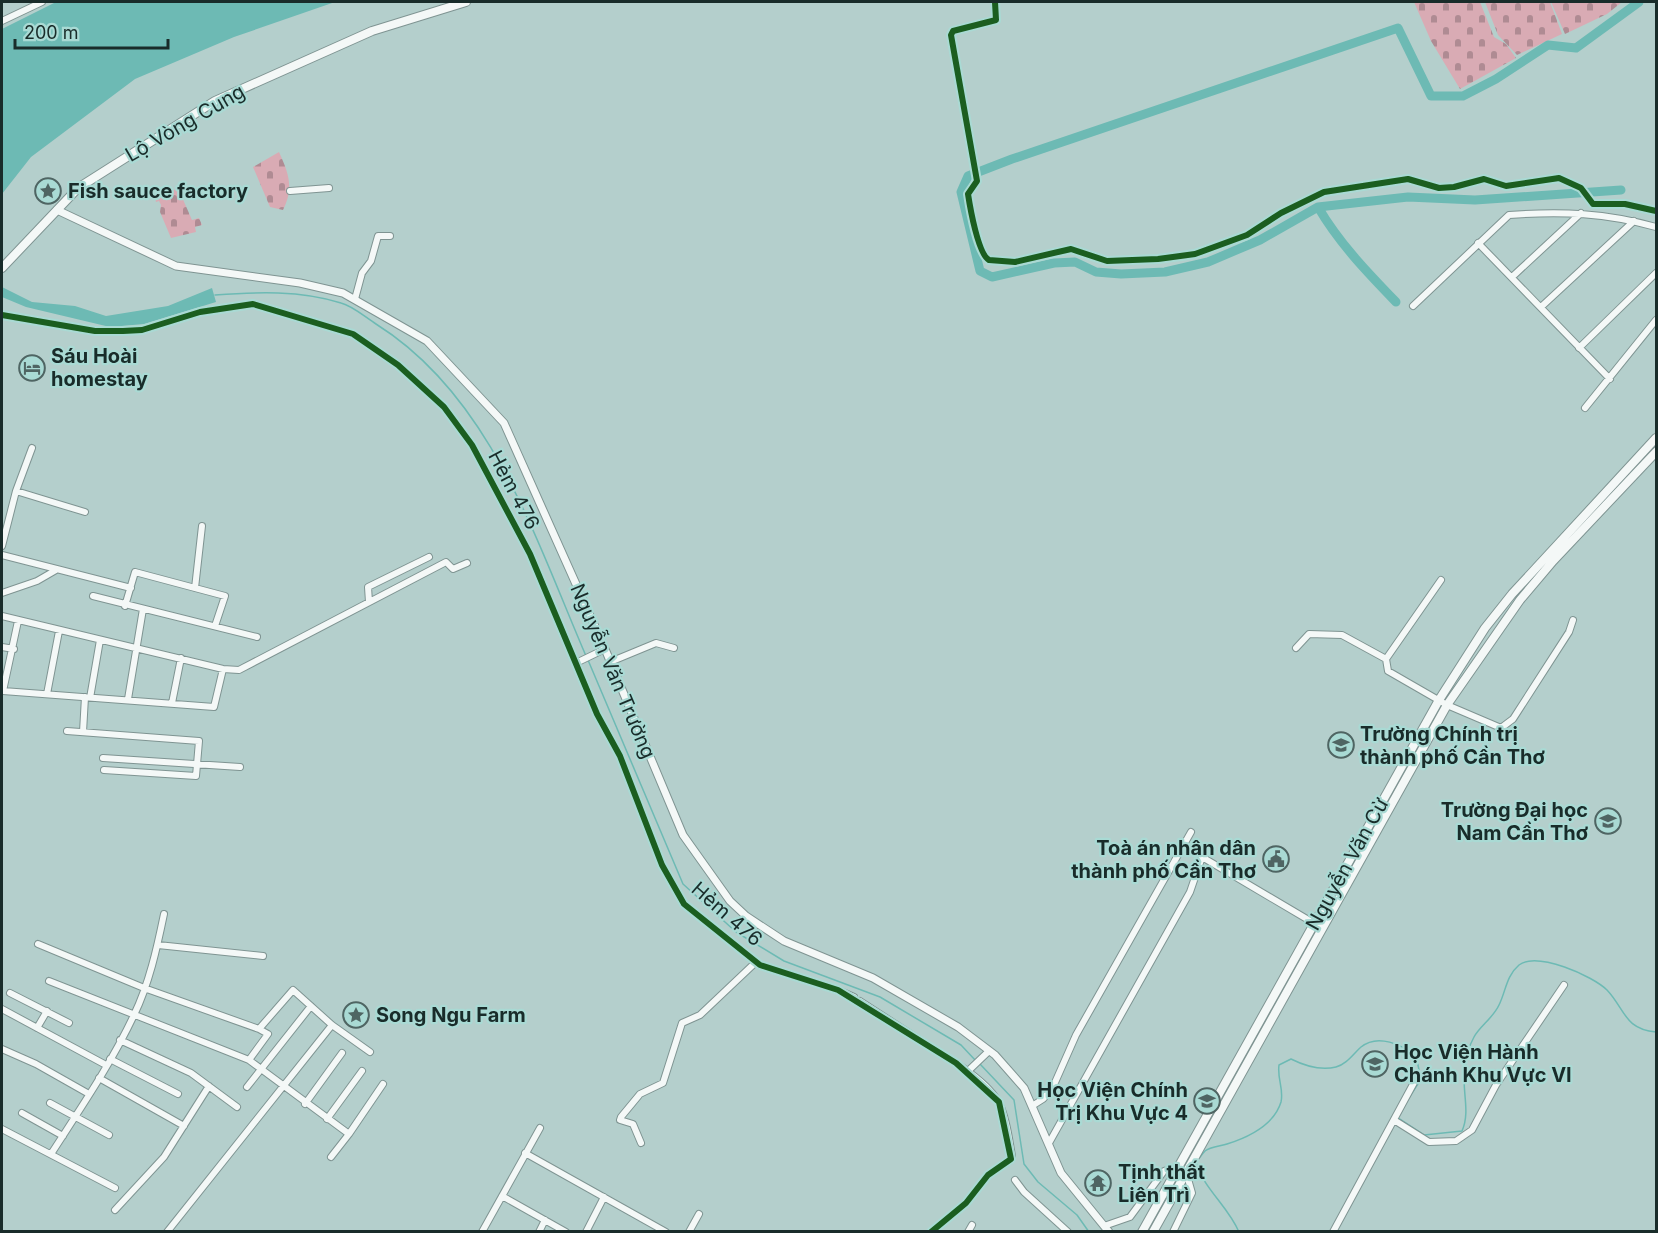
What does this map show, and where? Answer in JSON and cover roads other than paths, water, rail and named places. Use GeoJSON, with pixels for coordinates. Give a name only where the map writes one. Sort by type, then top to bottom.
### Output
{"type":"FeatureCollection","features":[{"type":"Feature","properties":{"kind":"main road","name":"Lộ Vòng Cung"},"geometry":{"type":"LineString","coordinates":[[2,268],[78,188],[215,101],[372,31],[466,2]]}},
{"type":"Feature","properties":{"kind":"main road","name":"Nguyễn Văn Cừ"},"geometry":{"type":"LineString","coordinates":[[1154,1232],[1183,1169],[1317,926],[1366,828],[1438,700],[1485,628],[1512,594],[1656,438]]}},
{"type":"Feature","properties":{"kind":"main road","name":"Nguyễn Văn Cừ"},"geometry":{"type":"LineString","coordinates":[[1317,926],[1376,833],[1447,705],[1520,600],[1553,561],[1656,452]]}},
{"type":"Feature","properties":{"kind":"main road"},"geometry":{"type":"LineString","coordinates":[[1366,828],[1376,833]]}},
{"type":"Feature","properties":{"kind":"main road","name":"Nguyễn Văn Cừ"},"geometry":{"type":"LineString","coordinates":[[1142,1232],[1183,1169]]}},
{"type":"Feature","properties":{"kind":"street"},"geometry":{"type":"LineString","coordinates":[[2,21],[42,2]]}},
{"type":"Feature","properties":{"kind":"street"},"geometry":{"type":"LineString","coordinates":[[995,2],[996,20],[951,33],[978,181],[968,194],[986,259],[1004,263],[1062,249],[1078,250],[1107,261],[1158,259],[1195,254],[1247,235],[1281,213],[1324,192],[1408,179],[1439,188],[1454,187],[1478,180],[1506,186],[1552,178],[1581,188],[1591,203],[1624,204],[1656,211]]}},
{"type":"Feature","properties":{"kind":"street"},"geometry":{"type":"LineString","coordinates":[[290,190],[329,188]]}},
{"type":"Feature","properties":{"kind":"street","name":"Nguyễn Văn Trường"},"geometry":{"type":"LineString","coordinates":[[57,210],[176,266],[300,283],[343,293],[427,342],[504,423],[610,662],[683,835],[730,901],[746,916],[784,940],[873,978],[958,1028],[1024,1088],[1061,1173],[1106,1229]]}},
{"type":"Feature","properties":{"kind":"street"},"geometry":{"type":"LineString","coordinates":[[1512,278],[1581,213]]}},
{"type":"Feature","properties":{"kind":"street"},"geometry":{"type":"LineString","coordinates":[[1413,306],[1509,215],[1581,213],[1611,215],[1656,227]]}},
{"type":"Feature","properties":{"kind":"street"},"geometry":{"type":"LineString","coordinates":[[1541,307],[1634,220]]}},
{"type":"Feature","properties":{"kind":"street"},"geometry":{"type":"LineString","coordinates":[[355,299],[362,273],[370,261],[378,236],[390,236]]}},
{"type":"Feature","properties":{"kind":"street"},"geometry":{"type":"LineString","coordinates":[[1478,243],[1610,380]]}},
{"type":"Feature","properties":{"kind":"street"},"geometry":{"type":"LineString","coordinates":[[1579,348],[1656,273]]}},
{"type":"Feature","properties":{"kind":"street","name":"Hẻm 476"},"geometry":{"type":"LineString","coordinates":[[2,315],[94,332],[123,331],[142,330],[200,312],[253,304],[353,334],[398,365],[444,407],[472,445],[530,554],[597,714],[620,756],[643,820],[675,890],[684,904],[756,962],[767,968],[798,976],[857,999],[923,1042]]}},
{"type":"Feature","properties":{"kind":"street"},"geometry":{"type":"LineString","coordinates":[[1585,408],[1610,380],[1656,320]]}},
{"type":"Feature","properties":{"kind":"street"},"geometry":{"type":"LineString","coordinates":[[2,546],[16,491],[32,448]]}},
{"type":"Feature","properties":{"kind":"street"},"geometry":{"type":"LineString","coordinates":[[16,491],[86,512]]}},
{"type":"Feature","properties":{"kind":"street"},"geometry":{"type":"LineString","coordinates":[[195,588],[202,526]]}},
{"type":"Feature","properties":{"kind":"street"},"geometry":{"type":"LineString","coordinates":[[2,555],[131,588]]}},
{"type":"Feature","properties":{"kind":"street"},"geometry":{"type":"LineString","coordinates":[[369,602],[368,587],[429,556]]}},
{"type":"Feature","properties":{"kind":"street"},"geometry":{"type":"LineString","coordinates":[[2,616],[223,669],[239,670],[446,562],[453,569],[467,563]]}},
{"type":"Feature","properties":{"kind":"street"},"geometry":{"type":"LineString","coordinates":[[2,593],[37,581],[56,570]]}},
{"type":"Feature","properties":{"kind":"street"},"geometry":{"type":"LineString","coordinates":[[125,606],[135,572],[225,596],[215,626]]}},
{"type":"Feature","properties":{"kind":"street"},"geometry":{"type":"LineString","coordinates":[[1442,580],[1386,659],[1386,665],[1391,675],[1447,705],[1504,728],[1513,719],[1569,632],[1573,620]]}},
{"type":"Feature","properties":{"kind":"street"},"geometry":{"type":"LineString","coordinates":[[1512,594],[1520,600]]}},
{"type":"Feature","properties":{"kind":"street"},"geometry":{"type":"LineString","coordinates":[[93,596],[125,606],[258,637]]}},
{"type":"Feature","properties":{"kind":"street"},"geometry":{"type":"LineString","coordinates":[[128,699],[143,609]]}},
{"type":"Feature","properties":{"kind":"street"},"geometry":{"type":"LineString","coordinates":[[18,621],[14,649],[3,691],[214,707],[223,669]]}},
{"type":"Feature","properties":{"kind":"street"},"geometry":{"type":"LineString","coordinates":[[47,694],[59,631]]}},
{"type":"Feature","properties":{"kind":"street"},"geometry":{"type":"LineString","coordinates":[[1296,648],[1305,636],[1336,633],[1386,659]]}},
{"type":"Feature","properties":{"kind":"street"},"geometry":{"type":"LineString","coordinates":[[83,732],[87,697],[100,640]]}},
{"type":"Feature","properties":{"kind":"street"},"geometry":{"type":"LineString","coordinates":[[610,662],[656,643],[674,648]]}},
{"type":"Feature","properties":{"kind":"street"},"geometry":{"type":"LineString","coordinates":[[2,647],[14,649]]}},
{"type":"Feature","properties":{"kind":"street"},"geometry":{"type":"LineString","coordinates":[[577,662],[603,650]]}},
{"type":"Feature","properties":{"kind":"street"},"geometry":{"type":"LineString","coordinates":[[172,703],[181,658]]}},
{"type":"Feature","properties":{"kind":"street"},"geometry":{"type":"LineString","coordinates":[[67,731],[199,741],[196,776],[104,770]]}},
{"type":"Feature","properties":{"kind":"street"},"geometry":{"type":"LineString","coordinates":[[103,758],[240,767]]}},
{"type":"Feature","properties":{"kind":"street"},"geometry":{"type":"LineString","coordinates":[[1032,1106],[1043,1099],[1053,1087],[1076,1035],[1191,832]]}},
{"type":"Feature","properties":{"kind":"street"},"geometry":{"type":"LineString","coordinates":[[1049,1143],[1195,883],[1202,857],[1317,926]]}},
{"type":"Feature","properties":{"kind":"street"},"geometry":{"type":"LineString","coordinates":[[51,1154],[90,1094],[134,1015],[158,945],[164,914]]}},
{"type":"Feature","properties":{"kind":"street"},"geometry":{"type":"LineString","coordinates":[[38,945],[144,988],[268,1034],[249,1060]]}},
{"type":"Feature","properties":{"kind":"street"},"geometry":{"type":"LineString","coordinates":[[158,945],[263,956]]}},
{"type":"Feature","properties":{"kind":"street"},"geometry":{"type":"LineString","coordinates":[[641,1143],[633,1124],[623,1121],[621,1117],[640,1094],[663,1083],[682,1023],[707,1009],[756,962]]}},
{"type":"Feature","properties":{"kind":"street"},"geometry":{"type":"LineString","coordinates":[[49,981],[249,1060],[305,1104],[349,1134]]}},
{"type":"Feature","properties":{"kind":"street"},"geometry":{"type":"LineString","coordinates":[[1394,1120],[1429,1142],[1456,1141],[1472,1130],[1496,1085],[1564,985]]}},
{"type":"Feature","properties":{"kind":"street"},"geometry":{"type":"LineString","coordinates":[[259,1029],[293,990],[332,1025],[370,1052]]}},
{"type":"Feature","properties":{"kind":"street"},"geometry":{"type":"LineString","coordinates":[[10,993],[69,1023]]}},
{"type":"Feature","properties":{"kind":"street"},"geometry":{"type":"LineString","coordinates":[[248,1087],[311,1006]]}},
{"type":"Feature","properties":{"kind":"street"},"geometry":{"type":"LineString","coordinates":[[2,1009],[37,1028],[178,1094]]}},
{"type":"Feature","properties":{"kind":"street"},"geometry":{"type":"LineString","coordinates":[[37,1028],[47,1011]]}},
{"type":"Feature","properties":{"kind":"street"},"geometry":{"type":"LineString","coordinates":[[167,1232],[332,1025]]}},
{"type":"Feature","properties":{"kind":"street"},"geometry":{"type":"LineString","coordinates":[[120,1040],[191,1073],[237,1107]]}},
{"type":"Feature","properties":{"kind":"street"},"geometry":{"type":"LineString","coordinates":[[2,1048],[90,1094]]}},
{"type":"Feature","properties":{"kind":"street"},"geometry":{"type":"LineString","coordinates":[[931,1232],[966,1203],[988,1175],[1011,1159],[999,1102],[969,1071],[932,1048]]}},
{"type":"Feature","properties":{"kind":"street"},"geometry":{"type":"LineString","coordinates":[[305,1104],[342,1053]]}},
{"type":"Feature","properties":{"kind":"street"},"geometry":{"type":"LineString","coordinates":[[969,1071],[986,1053]]}},
{"type":"Feature","properties":{"kind":"street"},"geometry":{"type":"LineString","coordinates":[[327,1119],[362,1071]]}},
{"type":"Feature","properties":{"kind":"street"},"geometry":{"type":"LineString","coordinates":[[1333,1232],[1417,1077]]}},
{"type":"Feature","properties":{"kind":"street"},"geometry":{"type":"LineString","coordinates":[[99,1078],[184,1126]]}},
{"type":"Feature","properties":{"kind":"street"},"geometry":{"type":"LineString","coordinates":[[331,1157],[383,1084]]}},
{"type":"Feature","properties":{"kind":"street"},"geometry":{"type":"LineString","coordinates":[[115,1210],[164,1157],[209,1086]]}},
{"type":"Feature","properties":{"kind":"street"},"geometry":{"type":"LineString","coordinates":[[50,1103],[109,1136]]}},
{"type":"Feature","properties":{"kind":"street"},"geometry":{"type":"LineString","coordinates":[[22,1113],[63,1136]]}},
{"type":"Feature","properties":{"kind":"street"},"geometry":{"type":"LineString","coordinates":[[482,1232],[540,1128]]}},
{"type":"Feature","properties":{"kind":"street"},"geometry":{"type":"LineString","coordinates":[[2,1129],[115,1188]]}},
{"type":"Feature","properties":{"kind":"street"},"geometry":{"type":"LineString","coordinates":[[525,1153],[666,1232]]}},
{"type":"Feature","properties":{"kind":"street"},"geometry":{"type":"LineString","coordinates":[[1106,1229],[1130,1217],[1164,1171],[1183,1169],[1192,1193],[1173,1232]]}},
{"type":"Feature","properties":{"kind":"street"},"geometry":{"type":"LineString","coordinates":[[1016,1180],[1024,1192],[1068,1232]]}},
{"type":"Feature","properties":{"kind":"street"},"geometry":{"type":"LineString","coordinates":[[502,1196],[566,1232]]}},
{"type":"Feature","properties":{"kind":"street"},"geometry":{"type":"LineString","coordinates":[[586,1232],[604,1197]]}},
{"type":"Feature","properties":{"kind":"street"},"geometry":{"type":"LineString","coordinates":[[690,1232],[699,1214]]}},
{"type":"Feature","properties":{"kind":"street"},"geometry":{"type":"LineString","coordinates":[[538,1232],[545,1220]]}},
{"type":"Feature","properties":{"kind":"street"},"geometry":{"type":"LineString","coordinates":[[968,1232],[972,1225]]}},
{"type":"Feature","properties":{"kind":"water"},"geometry":{"type":"Polygon","coordinates":[[[56,2],[335,2],[234,37],[135,79],[31,157],[2,194],[2,29],[56,2]]]}},
{"type":"Feature","properties":{"kind":"water"},"geometry":{"type":"Polygon","coordinates":[[[2,287],[32,302],[75,306],[106,316],[168,306],[212,288],[216,302],[144,324],[110,327],[26,307],[2,297],[2,287]]]}},
{"type":"Feature","properties":{"kind":"waterway"},"geometry":{"type":"LineString","coordinates":[[1621,190],[1475,200],[1408,197],[1318,207],[1260,240],[1208,262],[1165,272],[1121,274],[1096,272],[1075,262],[1054,263],[992,277],[980,271],[961,192],[968,176],[1012,159],[1398,28],[1431,96],[1463,96],[1496,79],[1548,45],[1576,48],[1639,2]]}},
{"type":"Feature","properties":{"kind":"waterway"},"geometry":{"type":"LineString","coordinates":[[1318,207],[1344,245],[1396,302]]}},
{"type":"Feature","properties":{"kind":"waterway"},"geometry":{"type":"LineString","coordinates":[[215,295],[294,294],[341,303],[359,312],[416,354],[450,390],[480,430],[505,473],[548,564],[586,656]]}},
{"type":"Feature","properties":{"kind":"waterway"},"geometry":{"type":"LineString","coordinates":[[588,660],[683,884],[736,932],[784,961],[880,997],[961,1045],[976,1061]]}},
{"type":"Feature","properties":{"kind":"waterway"},"geometry":{"type":"LineString","coordinates":[[1402,1110],[1398,1118],[1424,1135],[1462,1131],[1466,1116],[1464,1076],[1471,1044],[1496,1010],[1511,974],[1519,965],[1527,961],[1551,963],[1590,978],[1607,990],[1626,1017],[1637,1027],[1656,1032]]}},
{"type":"Feature","properties":{"kind":"waterway"},"geometry":{"type":"LineString","coordinates":[[1239,1232],[1204,1180],[1196,1162],[1207,1150],[1252,1134],[1273,1117],[1282,1097],[1279,1065],[1291,1059],[1313,1067],[1336,1067],[1368,1043],[1390,1042],[1416,1056],[1421,1079],[1407,1101]]}},
{"type":"Feature","properties":{"kind":"waterway"},"geometry":{"type":"LineString","coordinates":[[980,1064],[1014,1100],[1024,1164],[1038,1182],[1077,1215],[1089,1232]]}},
{"type":"Feature","properties":{"kind":"place","name":"Fish sauce factory"},"geometry":{"type":"Point","coordinates":[48,191]}},
{"type":"Feature","properties":{"kind":"place","name":"Sáu Hoài homestay"},"geometry":{"type":"Point","coordinates":[32,368]}},
{"type":"Feature","properties":{"kind":"place","name":"Trường Chính trị thành phố Cần Thơ"},"geometry":{"type":"Point","coordinates":[1341,745]}},
{"type":"Feature","properties":{"kind":"place","name":"Trường Đại học Nam Cần Thơ"},"geometry":{"type":"Point","coordinates":[1608,821]}},
{"type":"Feature","properties":{"kind":"place","name":"Toà án nhân dân thành phố Cần Thơ"},"geometry":{"type":"Point","coordinates":[1276,859]}},
{"type":"Feature","properties":{"kind":"place","name":"Song Ngu Farm"},"geometry":{"type":"Point","coordinates":[356,1015]}},
{"type":"Feature","properties":{"kind":"place","name":"Học Viện Hành Chánh Khu Vực VI"},"geometry":{"type":"Point","coordinates":[1375,1064]}},
{"type":"Feature","properties":{"kind":"place","name":"Học Viện Chính Trị Khu Vực 4"},"geometry":{"type":"Point","coordinates":[1207,1101]}},
{"type":"Feature","properties":{"kind":"place","name":"Tịnh thất Liên Trì"},"geometry":{"type":"Point","coordinates":[1098,1183]}}]}
